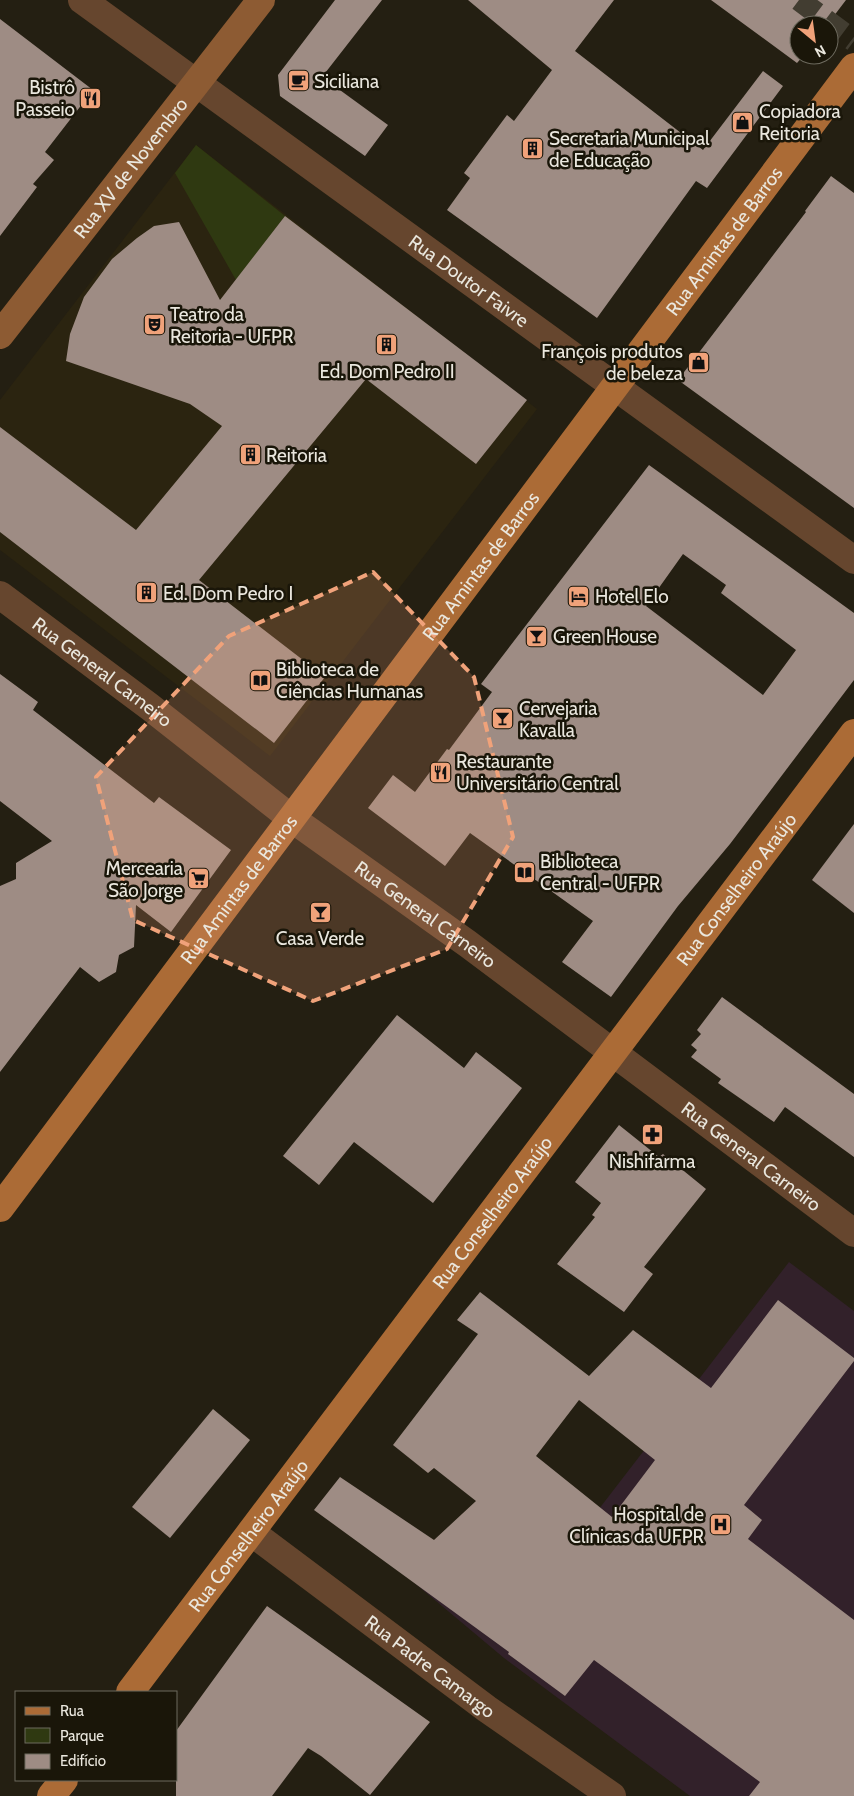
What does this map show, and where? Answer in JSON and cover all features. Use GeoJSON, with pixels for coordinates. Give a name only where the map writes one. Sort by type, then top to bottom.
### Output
{"type":"FeatureCollection","features":[{"type":"Feature","properties":{"kind":"main road","name":"Rua XV de Novembro"},"geometry":{"type":"LineString","coordinates":[[0,335],[261,0]]}},
{"type":"Feature","properties":{"kind":"main road","name":"Rua Amintas de Barros"},"geometry":{"type":"LineString","coordinates":[[0,1208],[854,67]]}},
{"type":"Feature","properties":{"kind":"main road","name":"Rua Conselheiro Araújo"},"geometry":{"type":"LineString","coordinates":[[131,1691],[854,733]]}},
{"type":"Feature","properties":{"kind":"main road"},"geometry":{"type":"LineString","coordinates":[[51,1796],[63,1781]]}},
{"type":"Feature","properties":{"kind":"street","name":"Rua Doutor Faivre"},"geometry":{"type":"LineString","coordinates":[[82,0],[854,560]]}},
{"type":"Feature","properties":{"kind":"street","name":"Rua General Carneiro"},"geometry":{"type":"LineString","coordinates":[[0,595],[150,707],[291,818],[468,944],[854,1233]]}},
{"type":"Feature","properties":{"kind":"street","name":"Rua Padre Camargo"},"geometry":{"type":"LineString","coordinates":[[251,1532],[487,1709],[612,1796]]}},
{"type":"Feature","properties":{"kind":"highlighted area"},"geometry":{"type":"Polygon","coordinates":[[[373,572],[474,677],[513,837],[447,949],[313,1001],[133,920],[96,777],[229,636],[373,572]]]}},
{"type":"Feature","properties":{"kind":"shaded area"},"geometry":{"type":"Polygon","coordinates":[[[196,145],[537,409],[270,756],[0,550],[0,400],[196,145]]]}},
{"type":"Feature","properties":{"kind":"shaded area","name":"Hospital de Clínicas da UFPR"},"geometry":{"type":"Polygon","coordinates":[[[789,1262],[854,1311],[854,1796],[690,1796],[504,1658],[411,1580],[552,1570],[789,1262]]]}},
{"type":"Feature","properties":{"kind":"green space"},"geometry":{"type":"Polygon","coordinates":[[[196,145],[285,216],[236,280],[175,173],[196,145]]]}},
{"type":"Feature","properties":{"kind":"building"},"geometry":{"type":"Polygon","coordinates":[[[335,0],[382,0],[322,77],[388,125],[365,156],[280,96],[278,75],[335,0]]]}},
{"type":"Feature","properties":{"kind":"building"},"geometry":{"type":"Polygon","coordinates":[[[468,0],[614,0],[575,51],[703,150],[763,71],[783,86],[707,188],[696,181],[597,318],[447,210],[470,178],[464,173],[507,115],[514,121],[552,70],[468,0]]]}},
{"type":"Feature","properties":{"kind":"building"},"geometry":{"type":"Polygon","coordinates":[[[711,0],[846,0],[835,15],[789,15],[789,57],[711,0]]]}},
{"type":"Feature","properties":{"kind":"building"},"geometry":{"type":"Polygon","coordinates":[[[0,19],[93,90],[45,152],[54,160],[33,184],[37,187],[0,236],[0,19]]]}},
{"type":"Feature","properties":{"kind":"building"},"geometry":{"type":"Polygon","coordinates":[[[831,176],[854,193],[854,508],[678,380],[806,212],[831,176]]]}},
{"type":"Feature","properties":{"kind":"building"},"geometry":{"type":"Polygon","coordinates":[[[285,216],[527,400],[476,464],[366,379],[199,580],[325,677],[274,743],[0,532],[0,427],[136,530],[222,426],[190,404],[66,361],[70,334],[84,297],[112,259],[137,238],[154,226],[179,222],[220,300],[285,216]]]}},
{"type":"Feature","properties":{"kind":"building"},"geometry":{"type":"Polygon","coordinates":[[[649,465],[854,613],[854,680],[730,844],[678,906],[611,997],[562,962],[593,921],[470,833],[445,866],[368,808],[393,775],[415,792],[492,692],[481,684],[649,465]],[[683,554],[646,606],[763,695],[796,650],[721,593],[726,585],[683,554]]]}},
{"type":"Feature","properties":{"kind":"building"},"geometry":{"type":"Polygon","coordinates":[[[0,674],[38,702],[33,710],[154,803],[159,797],[231,850],[171,932],[136,905],[134,947],[119,955],[116,972],[99,982],[80,967],[0,1072],[0,886],[16,879],[16,863],[52,841],[0,801],[0,674]]]}},
{"type":"Feature","properties":{"kind":"building"},"geometry":{"type":"Polygon","coordinates":[[[854,824],[854,913],[812,880],[854,824]]]}},
{"type":"Feature","properties":{"kind":"building"},"geometry":{"type":"Polygon","coordinates":[[[722,997],[854,1094],[854,1157],[785,1107],[774,1122],[718,1083],[721,1079],[691,1057],[697,1050],[691,1045],[701,1034],[697,1030],[722,997]]]}},
{"type":"Feature","properties":{"kind":"building"},"geometry":{"type":"Polygon","coordinates":[[[397,1015],[464,1068],[476,1052],[522,1088],[433,1203],[354,1142],[319,1185],[283,1156],[397,1015]]]}},
{"type":"Feature","properties":{"kind":"building"},"geometry":{"type":"Polygon","coordinates":[[[619,1125],[659,1157],[663,1154],[706,1189],[644,1267],[653,1274],[624,1312],[557,1264],[595,1217],[592,1215],[601,1203],[575,1182],[619,1125]]]}},
{"type":"Feature","properties":{"kind":"building","name":"Hospital de Clínicas da UFPR"},"geometry":{"type":"Polygon","coordinates":[[[480,1292],[589,1376],[633,1330],[711,1388],[778,1300],[854,1358],[854,1361],[744,1505],[762,1520],[748,1539],[854,1620],[854,1796],[749,1796],[760,1782],[594,1660],[565,1696],[508,1654],[509,1652],[314,1510],[340,1477],[434,1540],[476,1501],[434,1468],[428,1473],[393,1445],[478,1334],[457,1320],[480,1292]],[[579,1400],[536,1456],[612,1517],[655,1460],[579,1400]]]}},
{"type":"Feature","properties":{"kind":"building"},"geometry":{"type":"Polygon","coordinates":[[[213,1409],[250,1440],[170,1538],[132,1507],[213,1409]]]}},
{"type":"Feature","properties":{"kind":"building"},"geometry":{"type":"Polygon","coordinates":[[[267,1606],[430,1722],[370,1795],[308,1748],[272,1796],[176,1796],[176,1781],[178,1781],[178,1728],[267,1606]]]}},
{"type":"Feature","properties":{"kind":"tunnel"},"geometry":{"type":"LineString","coordinates":[[799,0],[854,41]]}},
{"type":"Feature","properties":{"kind":"place","name":"Siciliana"},"geometry":{"type":"Point","coordinates":[298,81]}},
{"type":"Feature","properties":{"kind":"place","name":"Bistrô Passeio"},"geometry":{"type":"Point","coordinates":[91,98]}},
{"type":"Feature","properties":{"kind":"place","name":"Copiadora Reitoria"},"geometry":{"type":"Point","coordinates":[743,122]}},
{"type":"Feature","properties":{"kind":"place","name":"Secretaria Municipal de Educação"},"geometry":{"type":"Point","coordinates":[533,149]}},
{"type":"Feature","properties":{"kind":"place","name":"Teatro da Reitoria - UFPR"},"geometry":{"type":"Point","coordinates":[154,325]}},
{"type":"Feature","properties":{"kind":"place","name":"Ed. Dom Pedro II"},"geometry":{"type":"Point","coordinates":[387,345]}},
{"type":"Feature","properties":{"kind":"place","name":"François produtos de beleza"},"geometry":{"type":"Point","coordinates":[699,362]}},
{"type":"Feature","properties":{"kind":"place","name":"Reitoria"},"geometry":{"type":"Point","coordinates":[250,455]}},
{"type":"Feature","properties":{"kind":"place","name":"Ed. Dom Pedro I"},"geometry":{"type":"Point","coordinates":[147,593]}},
{"type":"Feature","properties":{"kind":"place","name":"Hotel Elo"},"geometry":{"type":"Point","coordinates":[579,596]}},
{"type":"Feature","properties":{"kind":"place","name":"Green House"},"geometry":{"type":"Point","coordinates":[537,636]}},
{"type":"Feature","properties":{"kind":"place","name":"Biblioteca de Ciências Humanas"},"geometry":{"type":"Point","coordinates":[260,680]}},
{"type":"Feature","properties":{"kind":"place","name":"Cervejaria Kavalla"},"geometry":{"type":"Point","coordinates":[503,719]}},
{"type":"Feature","properties":{"kind":"place","name":"Restaurante Universitário Central"},"geometry":{"type":"Point","coordinates":[440,772]}},
{"type":"Feature","properties":{"kind":"place","name":"Biblioteca Central - UFPR"},"geometry":{"type":"Point","coordinates":[524,872]}},
{"type":"Feature","properties":{"kind":"place","name":"Mercearia São Jorge"},"geometry":{"type":"Point","coordinates":[199,879]}},
{"type":"Feature","properties":{"kind":"place","name":"Casa Verde"},"geometry":{"type":"Point","coordinates":[320,912]}},
{"type":"Feature","properties":{"kind":"place","name":"Nishifarma"},"geometry":{"type":"Point","coordinates":[652,1135]}},
{"type":"Feature","properties":{"kind":"place","name":"Hospital de Clínicas da UFPR"},"geometry":{"type":"Point","coordinates":[720,1525]}}]}
